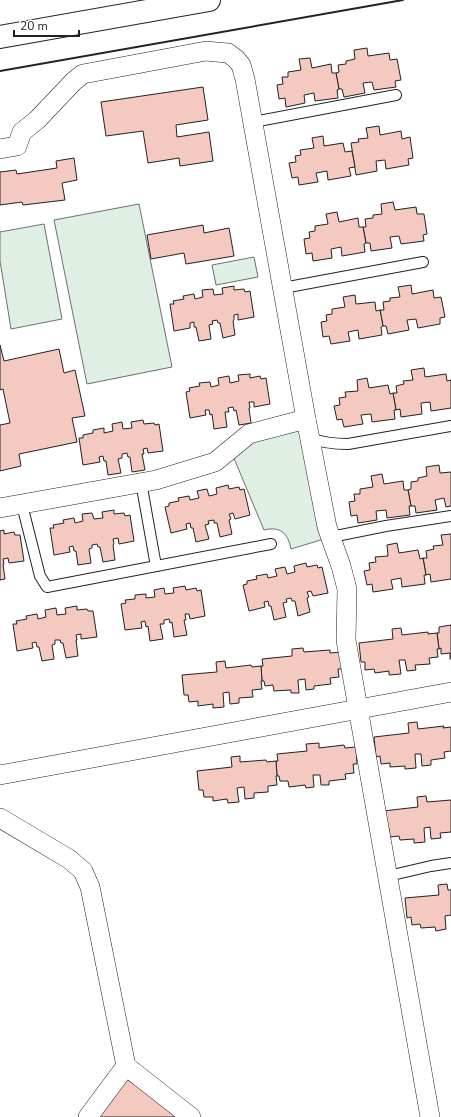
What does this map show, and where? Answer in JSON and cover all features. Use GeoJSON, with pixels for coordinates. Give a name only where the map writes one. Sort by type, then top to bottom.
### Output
{"type":"FeatureCollection","features":[{"type":"Feature","properties":{"kind":"main road"},"geometry":{"type":"LineString","coordinates":[[0,37],[209,0]]}},
{"type":"Feature","properties":{"kind":"street"},"geometry":{"type":"LineString","coordinates":[[0,149],[17,146],[22,132],[83,74],[206,51],[228,53],[241,65],[253,122],[327,528],[341,566],[347,589],[346,640],[430,1117]]}},
{"type":"Feature","properties":{"kind":"street"},"geometry":{"type":"LineString","coordinates":[[0,508],[156,480],[215,462],[249,434],[306,419]]}},
{"type":"Feature","properties":{"kind":"street"},"geometry":{"type":"LineString","coordinates":[[0,775],[451,692]]}},
{"type":"Feature","properties":{"kind":"street"},"geometry":{"type":"LineString","coordinates":[[0,818],[69,859],[83,871],[90,886],[126,1066],[191,1117]]}},
{"type":"Feature","properties":{"kind":"street"},"geometry":{"type":"LineString","coordinates":[[88,1117],[126,1066]]}},
{"type":"Feature","properties":{"kind":"lane"},"geometry":{"type":"LineString","coordinates":[[253,122],[396,95]]}},
{"type":"Feature","properties":{"kind":"lane"},"geometry":{"type":"LineString","coordinates":[[283,288],[424,262]]}},
{"type":"Feature","properties":{"kind":"lane"},"geometry":{"type":"LineString","coordinates":[[310,438],[319,442],[348,444],[451,426]]}},
{"type":"Feature","properties":{"kind":"lane"},"geometry":{"type":"LineString","coordinates":[[141,482],[156,566]]}},
{"type":"Feature","properties":{"kind":"lane"},"geometry":{"type":"LineString","coordinates":[[22,504],[40,576],[47,587],[271,544]]}},
{"type":"Feature","properties":{"kind":"lane"},"geometry":{"type":"LineString","coordinates":[[331,537],[386,526],[451,516]]}},
{"type":"Feature","properties":{"kind":"lane"},"geometry":{"type":"LineString","coordinates":[[388,876],[451,863]]}},
{"type":"Feature","properties":{"kind":"green space"},"geometry":{"type":"Polygon","coordinates":[[[139,204],[172,367],[87,384],[54,220],[139,204]]]}},
{"type":"Feature","properties":{"kind":"green space"},"geometry":{"type":"Polygon","coordinates":[[[44,224],[62,319],[11,329],[0,261],[0,232],[44,224]]]}},
{"type":"Feature","properties":{"kind":"green space"},"geometry":{"type":"Polygon","coordinates":[[[254,257],[258,277],[216,285],[212,265],[254,257]]]}},
{"type":"Feature","properties":{"kind":"green space"},"geometry":{"type":"Polygon","coordinates":[[[301,427],[324,539],[291,549],[288,539],[282,532],[275,529],[264,530],[233,456],[251,441],[301,427]]]}},
{"type":"Feature","properties":{"kind":"building"},"geometry":{"type":"Polygon","coordinates":[[[367,48],[368,56],[389,53],[390,60],[397,59],[401,80],[395,81],[396,87],[374,90],[372,82],[363,83],[365,93],[344,97],[342,89],[339,89],[336,73],[339,72],[338,65],[346,64],[346,61],[355,59],[354,50],[367,48]]]}},
{"type":"Feature","properties":{"kind":"building"},"geometry":{"type":"Polygon","coordinates":[[[310,58],[312,68],[331,64],[332,73],[336,73],[339,89],[337,90],[338,98],[315,101],[314,93],[304,95],[305,103],[286,107],[285,98],[279,99],[277,85],[283,84],[282,77],[288,77],[288,72],[301,70],[299,59],[310,58]]]}},
{"type":"Feature","properties":{"kind":"building"},"geometry":{"type":"Polygon","coordinates":[[[203,87],[208,120],[176,125],[177,137],[209,132],[213,161],[180,166],[179,158],[148,163],[143,131],[106,136],[101,102],[203,87]]]}},
{"type":"Feature","properties":{"kind":"building"},"geometry":{"type":"Polygon","coordinates":[[[379,126],[380,135],[401,131],[402,139],[410,137],[413,158],[408,159],[409,165],[386,169],[385,160],[376,161],[377,171],[356,175],[351,143],[359,142],[358,139],[368,138],[366,128],[379,126]]]}},
{"type":"Feature","properties":{"kind":"building"},"geometry":{"type":"Polygon","coordinates":[[[323,136],[324,146],[343,143],[345,152],[352,151],[355,167],[349,168],[351,176],[328,180],[327,171],[316,173],[318,182],[299,185],[298,177],[292,178],[289,163],[296,162],[295,156],[301,155],[300,150],[314,148],[312,138],[323,136]]]}},
{"type":"Feature","properties":{"kind":"building"},"geometry":{"type":"Polygon","coordinates":[[[74,158],[77,180],[62,183],[65,200],[23,205],[22,202],[0,205],[0,172],[16,170],[17,174],[57,168],[56,161],[74,158]]]}},
{"type":"Feature","properties":{"kind":"building"},"geometry":{"type":"Polygon","coordinates":[[[393,202],[395,210],[416,207],[417,214],[424,214],[427,234],[423,235],[424,241],[401,244],[399,236],[390,237],[392,248],[371,251],[370,243],[366,243],[363,227],[366,227],[365,219],[373,218],[373,215],[382,214],[381,204],[393,202]]]}},
{"type":"Feature","properties":{"kind":"building"},"geometry":{"type":"Polygon","coordinates":[[[337,212],[339,222],[358,218],[359,227],[363,227],[366,243],[364,244],[365,252],[342,256],[341,247],[331,249],[332,258],[313,261],[312,253],[306,254],[304,239],[310,238],[309,232],[315,231],[315,226],[328,224],[326,214],[337,212]]]}},
{"type":"Feature","properties":{"kind":"building"},"geometry":{"type":"Polygon","coordinates":[[[203,225],[204,233],[229,228],[234,256],[186,264],[184,253],[151,259],[147,235],[203,225]]]}},
{"type":"Feature","properties":{"kind":"building"},"geometry":{"type":"Polygon","coordinates":[[[411,285],[412,294],[433,290],[434,298],[441,297],[445,317],[440,318],[440,324],[418,328],[416,319],[407,320],[409,330],[388,334],[386,326],[383,326],[380,310],[384,310],[383,302],[390,301],[390,298],[400,297],[398,287],[411,285]]]}},
{"type":"Feature","properties":{"kind":"building"},"geometry":{"type":"Polygon","coordinates":[[[234,286],[234,290],[244,289],[245,292],[250,291],[254,317],[238,320],[238,314],[234,315],[233,321],[235,335],[223,338],[220,323],[218,323],[217,320],[212,321],[213,324],[209,325],[211,339],[199,341],[196,327],[194,327],[194,322],[190,323],[190,328],[174,331],[170,304],[174,304],[173,301],[184,299],[183,296],[194,294],[195,299],[203,297],[202,290],[213,289],[214,295],[223,294],[222,288],[234,286]]]}},
{"type":"Feature","properties":{"kind":"building"},"geometry":{"type":"Polygon","coordinates":[[[355,295],[356,304],[375,302],[376,311],[380,310],[383,326],[381,327],[382,335],[359,339],[358,330],[348,332],[350,341],[331,344],[329,336],[323,337],[321,322],[327,321],[326,315],[332,314],[332,309],[345,307],[343,297],[355,295]]]}},
{"type":"Feature","properties":{"kind":"building"},"geometry":{"type":"Polygon","coordinates":[[[0,345],[4,361],[59,349],[64,373],[75,370],[85,416],[72,418],[77,442],[19,454],[21,466],[0,471],[0,425],[10,423],[3,389],[0,390],[0,345]]]}},
{"type":"Feature","properties":{"kind":"building"},"geometry":{"type":"Polygon","coordinates":[[[424,368],[425,377],[446,374],[447,381],[451,380],[451,408],[431,411],[430,402],[421,403],[422,414],[401,417],[400,409],[396,410],[393,393],[397,393],[396,386],[404,384],[403,381],[413,380],[411,370],[424,368]]]}},
{"type":"Feature","properties":{"kind":"building"},"geometry":{"type":"Polygon","coordinates":[[[250,374],[250,378],[260,376],[261,379],[266,378],[270,404],[254,407],[254,402],[249,402],[251,423],[239,425],[236,410],[234,411],[233,407],[228,408],[229,412],[225,412],[227,427],[214,429],[212,414],[210,415],[209,410],[205,410],[206,415],[190,418],[186,392],[190,391],[189,388],[200,386],[199,383],[210,382],[211,387],[219,385],[218,378],[229,376],[230,383],[239,381],[238,375],[250,374]]]}},
{"type":"Feature","properties":{"kind":"building"},"geometry":{"type":"Polygon","coordinates":[[[367,378],[369,388],[388,385],[390,394],[393,393],[396,410],[394,410],[395,419],[372,422],[371,414],[361,415],[363,424],[344,427],[342,419],[337,420],[334,406],[340,405],[339,398],[346,397],[345,392],[358,391],[357,380],[367,378]]]}},
{"type":"Feature","properties":{"kind":"building"},"geometry":{"type":"Polygon","coordinates":[[[143,420],[144,424],[159,424],[163,451],[148,453],[147,448],[143,449],[144,454],[142,454],[145,470],[132,472],[130,457],[128,457],[127,453],[122,454],[122,458],[118,459],[121,473],[108,475],[106,461],[104,461],[103,456],[99,457],[100,462],[83,465],[79,438],[83,438],[83,435],[93,433],[93,430],[104,428],[104,433],[113,431],[112,424],[122,422],[123,429],[132,428],[131,422],[143,420]]]}},
{"type":"Feature","properties":{"kind":"building"},"geometry":{"type":"Polygon","coordinates":[[[439,465],[440,473],[451,472],[451,506],[446,507],[444,498],[435,500],[437,510],[416,513],[415,506],[411,506],[408,490],[411,489],[411,482],[418,481],[418,478],[427,476],[426,467],[439,465]]]}},
{"type":"Feature","properties":{"kind":"building"},"geometry":{"type":"Polygon","coordinates":[[[382,474],[384,484],[403,481],[404,490],[408,490],[411,506],[409,506],[410,515],[387,518],[386,510],[376,511],[377,520],[358,523],[357,515],[351,516],[349,502],[355,501],[354,494],[360,494],[360,489],[373,487],[371,476],[382,474]]]}},
{"type":"Feature","properties":{"kind":"building"},"geometry":{"type":"Polygon","coordinates":[[[228,485],[229,489],[239,487],[240,490],[244,489],[250,515],[235,519],[233,513],[229,514],[231,519],[229,520],[232,534],[220,537],[217,523],[214,523],[214,520],[208,521],[209,524],[205,525],[209,539],[196,542],[193,528],[191,528],[190,523],[186,524],[187,529],[171,533],[165,507],[169,506],[169,503],[179,501],[178,498],[189,496],[190,500],[199,498],[197,491],[207,489],[209,496],[217,494],[216,488],[228,485]]]}},
{"type":"Feature","properties":{"kind":"building"},"geometry":{"type":"Polygon","coordinates":[[[114,510],[114,514],[124,513],[125,516],[130,515],[134,541],[119,544],[118,538],[113,539],[115,560],[103,562],[100,547],[98,547],[97,544],[92,545],[92,548],[89,549],[91,563],[78,565],[76,551],[74,551],[73,546],[69,547],[70,552],[54,555],[50,528],[54,528],[53,525],[64,523],[63,520],[74,518],[75,523],[83,521],[82,514],[92,513],[94,519],[103,518],[102,512],[114,510]]]}},
{"type":"Feature","properties":{"kind":"building"},"geometry":{"type":"Polygon","coordinates":[[[4,530],[4,534],[14,532],[15,535],[20,535],[24,561],[9,563],[8,558],[3,559],[5,579],[0,580],[0,531],[4,530]]]}},
{"type":"Feature","properties":{"kind":"building"},"geometry":{"type":"Polygon","coordinates":[[[451,534],[451,579],[431,582],[430,574],[426,575],[423,558],[427,558],[426,551],[434,549],[433,546],[443,545],[441,535],[451,534]]]}},
{"type":"Feature","properties":{"kind":"building"},"geometry":{"type":"Polygon","coordinates":[[[397,543],[399,553],[418,550],[420,559],[423,558],[426,575],[424,575],[425,584],[402,587],[401,578],[391,580],[393,589],[373,592],[372,584],[367,585],[364,571],[370,570],[369,563],[376,562],[375,557],[388,556],[387,545],[397,543]]]}},
{"type":"Feature","properties":{"kind":"building"},"geometry":{"type":"Polygon","coordinates":[[[306,563],[307,567],[317,565],[318,568],[322,567],[328,593],[313,596],[311,591],[307,592],[309,597],[307,598],[310,612],[298,616],[295,601],[292,601],[291,598],[286,599],[287,602],[283,603],[286,617],[274,620],[271,606],[269,606],[268,601],[264,602],[265,607],[249,611],[243,585],[247,584],[247,581],[257,579],[256,576],[267,574],[268,578],[277,576],[275,569],[285,567],[287,574],[295,572],[294,566],[306,563]]]}},
{"type":"Feature","properties":{"kind":"building"},"geometry":{"type":"Polygon","coordinates":[[[185,586],[186,590],[196,588],[197,591],[201,590],[205,616],[190,619],[189,614],[185,614],[186,620],[184,620],[187,635],[174,637],[172,622],[170,623],[169,619],[164,620],[164,624],[160,624],[163,639],[150,641],[148,626],[146,627],[145,621],[141,622],[142,628],[125,630],[121,604],[126,603],[125,600],[135,599],[135,595],[146,594],[146,598],[155,597],[154,590],[164,588],[165,594],[174,593],[173,588],[185,586]]]}},
{"type":"Feature","properties":{"kind":"building"},"geometry":{"type":"Polygon","coordinates":[[[77,606],[77,610],[87,609],[88,611],[93,611],[97,637],[81,639],[81,634],[76,635],[78,656],[66,658],[63,643],[61,643],[60,640],[55,640],[55,644],[52,645],[54,659],[42,661],[39,647],[37,647],[36,642],[32,643],[33,648],[17,651],[13,624],[17,624],[16,621],[27,619],[26,616],[37,614],[38,619],[46,617],[45,610],[56,608],[57,615],[66,614],[65,608],[77,606]]]}},
{"type":"Feature","properties":{"kind":"building"},"geometry":{"type":"Polygon","coordinates":[[[451,625],[450,659],[450,653],[441,654],[437,633],[439,633],[439,627],[451,625]]]}},
{"type":"Feature","properties":{"kind":"building"},"geometry":{"type":"Polygon","coordinates":[[[401,628],[402,635],[428,632],[428,634],[437,633],[439,649],[437,649],[438,657],[429,658],[430,664],[415,665],[416,670],[407,671],[405,660],[399,660],[401,674],[389,675],[389,671],[375,673],[374,669],[365,670],[365,662],[361,662],[359,643],[393,639],[392,629],[401,628]]]}},
{"type":"Feature","properties":{"kind":"building"},"geometry":{"type":"Polygon","coordinates":[[[303,648],[304,652],[330,650],[330,653],[341,652],[342,669],[338,669],[339,677],[330,678],[331,684],[314,686],[314,689],[306,690],[305,679],[298,680],[299,693],[291,693],[291,690],[274,691],[273,685],[265,686],[264,681],[262,681],[262,659],[292,656],[292,649],[303,648]]]}},
{"type":"Feature","properties":{"kind":"building"},"geometry":{"type":"Polygon","coordinates":[[[225,661],[226,668],[251,665],[252,667],[261,666],[262,689],[252,690],[253,697],[239,698],[239,703],[230,704],[229,692],[223,693],[224,707],[213,708],[213,704],[198,706],[198,701],[189,702],[188,695],[184,695],[182,675],[217,672],[216,662],[225,661]]]}},
{"type":"Feature","properties":{"kind":"building"},"geometry":{"type":"Polygon","coordinates":[[[417,722],[418,729],[444,726],[443,728],[451,727],[451,751],[444,752],[445,758],[431,760],[431,765],[422,766],[421,754],[415,754],[416,768],[405,769],[405,766],[390,767],[390,763],[381,764],[380,756],[376,757],[374,737],[409,733],[408,723],[417,722]]]}},
{"type":"Feature","properties":{"kind":"building"},"geometry":{"type":"Polygon","coordinates":[[[319,743],[319,748],[344,745],[345,748],[356,747],[357,764],[353,764],[354,773],[345,774],[346,779],[329,781],[329,785],[321,785],[320,775],[313,775],[314,787],[306,788],[305,785],[289,787],[288,781],[280,781],[279,776],[277,776],[277,754],[307,751],[306,744],[319,743]]]}},
{"type":"Feature","properties":{"kind":"building"},"geometry":{"type":"Polygon","coordinates":[[[240,756],[240,762],[266,760],[267,762],[276,761],[277,785],[268,786],[268,792],[254,793],[254,798],[245,799],[244,787],[237,788],[239,802],[228,803],[227,799],[213,801],[213,797],[204,797],[203,790],[199,790],[197,771],[232,767],[231,757],[240,756]]]}},
{"type":"Feature","properties":{"kind":"building"},"geometry":{"type":"Polygon","coordinates":[[[426,796],[427,802],[451,800],[451,832],[440,833],[441,838],[431,839],[430,827],[424,828],[425,842],[414,843],[414,839],[400,840],[399,836],[390,837],[389,829],[385,830],[383,811],[418,807],[417,797],[426,796]]]}},
{"type":"Feature","properties":{"kind":"building"},"geometry":{"type":"Polygon","coordinates":[[[447,884],[448,890],[451,890],[451,915],[445,916],[446,929],[436,931],[435,927],[421,928],[420,924],[412,925],[411,917],[407,918],[405,898],[439,895],[438,885],[447,884]]]}},
{"type":"Feature","properties":{"kind":"building"},"geometry":{"type":"Polygon","coordinates":[[[127,1079],[178,1117],[98,1117],[127,1079]]]}},
{"type":"Feature","properties":{"kind":"wall"},"geometry":{"type":"LineString","coordinates":[[0,71],[403,0]]}}]}
